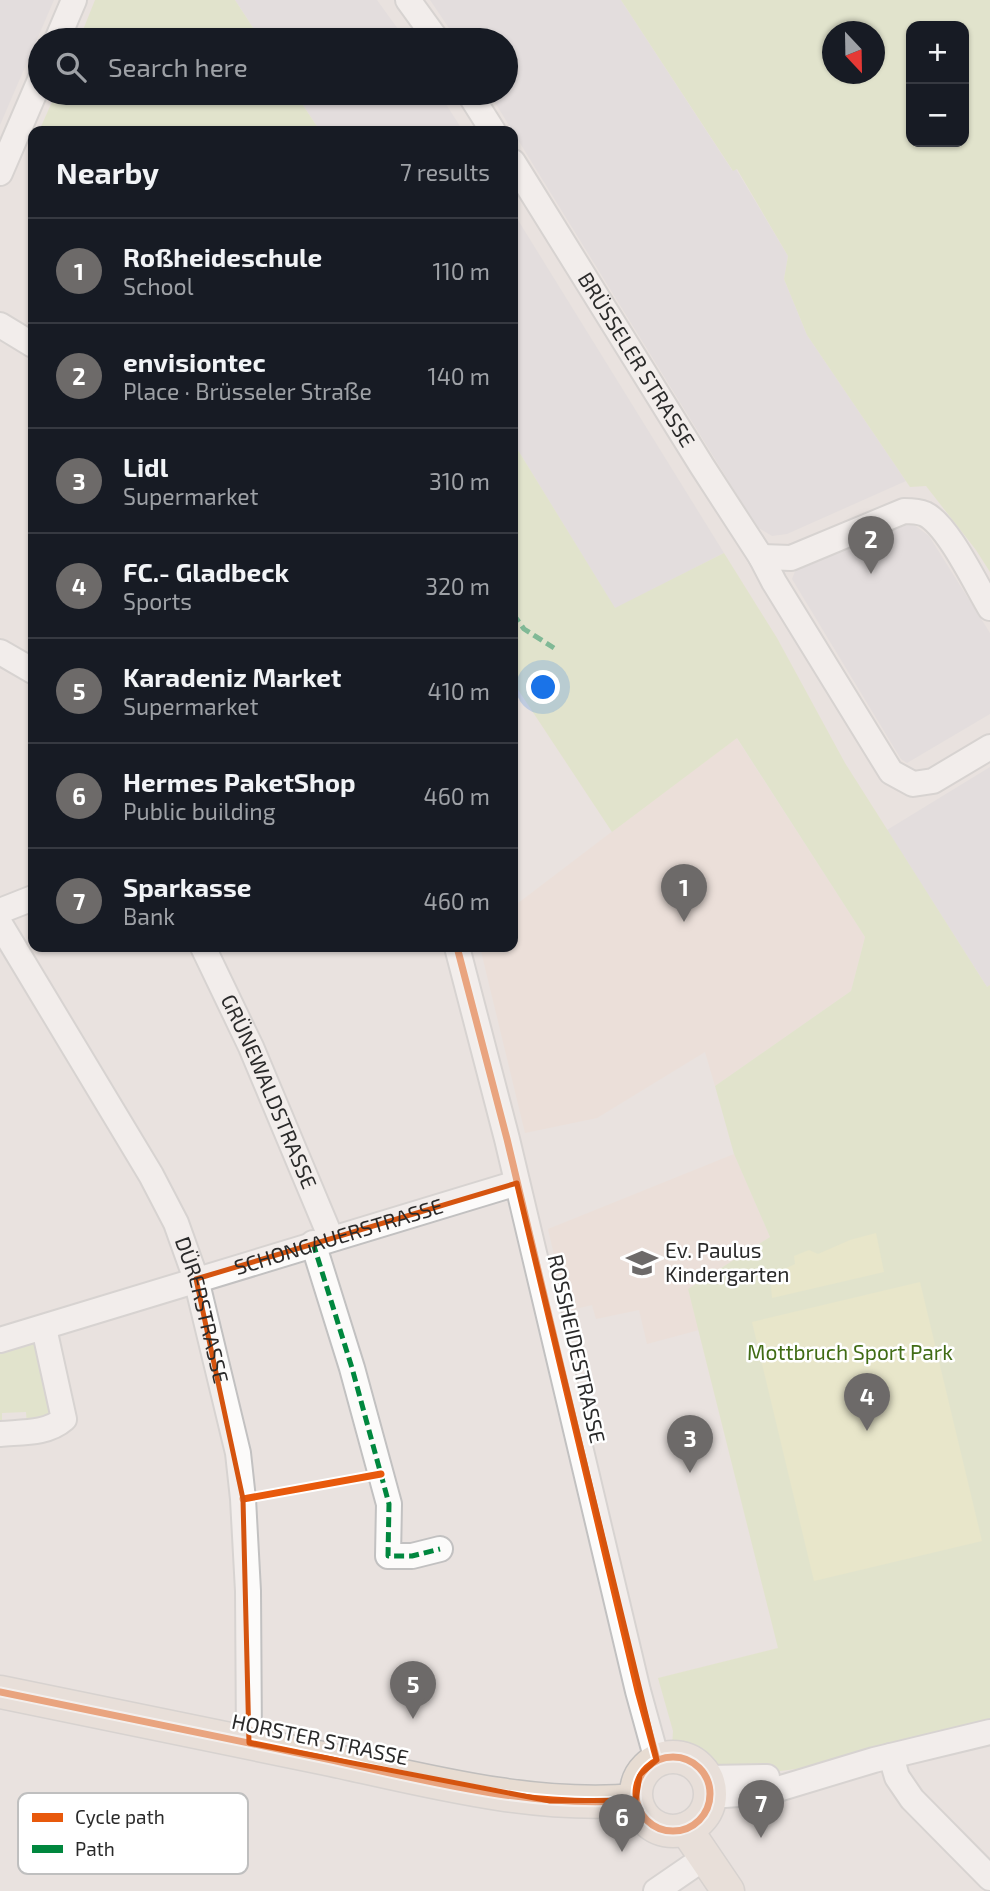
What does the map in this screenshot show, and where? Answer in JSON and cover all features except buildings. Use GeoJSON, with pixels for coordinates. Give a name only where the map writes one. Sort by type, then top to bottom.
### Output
{"type":"FeatureCollection","features":[{"type":"Feature","properties":{"kind":"main road","name":"HORSTER STRASSE"},"geometry":{"type":"LineString","coordinates":[[0,1692],[456,1786],[550,1801],[636,1800]]}},
{"type":"Feature","properties":{"kind":"main road"},"geometry":{"type":"LineString","coordinates":[[671,1756],[683,1757],[698,1765],[709,1787],[709,1804],[701,1819],[686,1829],[672,1831],[656,1827],[641,1812],[636,1800],[640,1775],[657,1760],[671,1756]]}},
{"type":"Feature","properties":{"kind":"main road"},"geometry":{"type":"LineString","coordinates":[[686,1829],[728,1891]]}},
{"type":"Feature","properties":{"kind":"street"},"geometry":{"type":"LineString","coordinates":[[62,28],[74,0]]}},
{"type":"Feature","properties":{"kind":"street"},"geometry":{"type":"LineString","coordinates":[[408,0],[429,28]]}},
{"type":"Feature","properties":{"kind":"street"},"geometry":{"type":"LineString","coordinates":[[0,173],[29,105]]}},
{"type":"Feature","properties":{"kind":"street"},"geometry":{"type":"LineString","coordinates":[[478,105],[491,126]]}},
{"type":"Feature","properties":{"kind":"street","name":"BRÜSSELER STRASSE"},"geometry":{"type":"LineString","coordinates":[[518,170],[761,556],[774,582],[891,772],[914,785],[933,780],[990,747]]}},
{"type":"Feature","properties":{"kind":"street"},"geometry":{"type":"LineString","coordinates":[[0,325],[28,342]]}},
{"type":"Feature","properties":{"kind":"street"},"geometry":{"type":"LineString","coordinates":[[761,556],[791,558],[904,511],[918,511],[941,527],[990,608]]}},
{"type":"Feature","properties":{"kind":"street"},"geometry":{"type":"LineString","coordinates":[[0,652],[28,668]]}},
{"type":"Feature","properties":{"kind":"street"},"geometry":{"type":"LineString","coordinates":[[0,911],[28,900]]}},
{"type":"Feature","properties":{"kind":"street","name":"DÜRERSTRASSE"},"geometry":{"type":"LineString","coordinates":[[0,924],[151,1175],[176,1223],[196,1279],[235,1441],[243,1500],[248,1591],[249,1743]]}},
{"type":"Feature","properties":{"kind":"street","name":"GRÜNEWALDSTRASSE"},"geometry":{"type":"LineString","coordinates":[[205,952],[257,1060],[322,1240],[352,1367],[389,1504],[388,1556],[412,1556],[440,1549]]}},
{"type":"Feature","properties":{"kind":"street","name":"ROSSHEIDESTRASSE"},"geometry":{"type":"LineString","coordinates":[[458,952],[657,1760]]}},
{"type":"Feature","properties":{"kind":"street","name":"SCHONGAUERSTRASSE"},"geometry":{"type":"LineString","coordinates":[[0,1340],[517,1182]]}},
{"type":"Feature","properties":{"kind":"street"},"geometry":{"type":"LineString","coordinates":[[0,1434],[48,1429],[64,1419],[44,1328]]}},
{"type":"Feature","properties":{"kind":"street"},"geometry":{"type":"LineString","coordinates":[[709,1787],[768,1792],[891,1756],[990,1732]]}},
{"type":"Feature","properties":{"kind":"street"},"geometry":{"type":"LineString","coordinates":[[891,1756],[897,1777],[912,1799],[990,1878]]}},
{"type":"Feature","properties":{"kind":"street"},"geometry":{"type":"LineString","coordinates":[[656,1891],[704,1858]]}},
{"type":"Feature","properties":{"kind":"highlighted area"},"geometry":{"type":"Polygon","coordinates":[[[517,1183],[657,1760],[640,1775],[636,1800],[550,1801],[249,1743],[243,1499],[196,1279],[517,1183]]]}},
{"type":"Feature","properties":{"kind":"shaded area"},"geometry":{"type":"Polygon","coordinates":[[[0,0],[54,0],[42,28],[28,28],[28,60],[0,125],[0,0]]]}},
{"type":"Feature","properties":{"kind":"shaded area"},"geometry":{"type":"Polygon","coordinates":[[[235,0],[377,0],[397,28],[253,28],[235,0]]]}},
{"type":"Feature","properties":{"kind":"shaded area"},"geometry":{"type":"Polygon","coordinates":[[[430,0],[621,0],[732,170],[736,169],[788,256],[784,279],[807,335],[906,481],[787,534],[772,536],[757,527],[518,140],[518,126],[509,126],[496,105],[518,105],[518,28],[449,28],[430,0]]]}},
{"type":"Feature","properties":{"kind":"shaded area"},"geometry":{"type":"Polygon","coordinates":[[[303,105],[447,105],[460,126],[317,126],[303,105]]]}},
{"type":"Feature","properties":{"kind":"shaded area"},"geometry":{"type":"Polygon","coordinates":[[[518,220],[724,553],[615,609],[518,450],[518,220]]]}},
{"type":"Feature","properties":{"kind":"shaded area"},"geometry":{"type":"Polygon","coordinates":[[[903,523],[913,524],[929,536],[990,633],[990,714],[907,763],[901,759],[792,579],[796,569],[903,523]]]}},
{"type":"Feature","properties":{"kind":"shaded area"},"geometry":{"type":"Polygon","coordinates":[[[736,737],[865,937],[851,991],[715,1086],[705,1052],[597,1118],[525,1133],[481,952],[518,952],[518,903],[736,737]]]}},
{"type":"Feature","properties":{"kind":"shaded area"},"geometry":{"type":"Polygon","coordinates":[[[990,767],[990,985],[987,987],[887,830],[990,767]]]}},
{"type":"Feature","properties":{"kind":"shaded area","name":"Ev. Paulus Kindergarten"},"geometry":{"type":"Polygon","coordinates":[[[734,1154],[770,1237],[688,1289],[699,1330],[647,1344],[639,1310],[596,1319],[592,1305],[567,1311],[548,1229],[734,1154]]]}},
{"type":"Feature","properties":{"kind":"green space"},"geometry":{"type":"Polygon","coordinates":[[[95,0],[235,0],[253,28],[84,28],[95,0]]]}},
{"type":"Feature","properties":{"kind":"green space"},"geometry":{"type":"Polygon","coordinates":[[[621,0],[990,0],[990,572],[926,486],[910,487],[807,335],[784,279],[788,256],[737,169],[733,171],[621,0]]]}},
{"type":"Feature","properties":{"kind":"green space"},"geometry":{"type":"Polygon","coordinates":[[[51,105],[303,105],[317,126],[41,126],[51,105]]]}},
{"type":"Feature","properties":{"kind":"green space","name":"Mottbruch Sport Park"},"geometry":{"type":"Polygon","coordinates":[[[518,450],[615,608],[724,553],[777,638],[845,763],[987,987],[990,985],[990,1727],[826,1765],[765,1773],[710,1767],[699,1756],[672,1748],[673,1731],[658,1678],[778,1648],[688,1289],[770,1237],[734,1154],[715,1086],[851,991],[865,937],[737,738],[612,832],[518,690],[518,450]]]}},
{"type":"Feature","properties":{"kind":"green space"},"geometry":{"type":"Polygon","coordinates":[[[876,1233],[884,1272],[772,1298],[770,1276],[795,1264],[794,1256],[809,1250],[818,1254],[850,1240],[876,1233]]]}},
{"type":"Feature","properties":{"kind":"green space"},"geometry":{"type":"Polygon","coordinates":[[[920,1282],[982,1541],[814,1581],[752,1322],[920,1282]]]}},
{"type":"Feature","properties":{"kind":"green space"},"geometry":{"type":"Polygon","coordinates":[[[37,1342],[55,1412],[27,1425],[26,1412],[2,1413],[0,1426],[0,1353],[37,1342]]]}},
{"type":"Feature","properties":{"kind":"marked path"},"geometry":{"type":"LineString","coordinates":[[518,621],[524,629],[554,648]]}},
{"type":"Feature","properties":{"kind":"marked path"},"geometry":{"type":"LineString","coordinates":[[313,1243],[352,1368],[389,1504],[388,1556],[412,1556],[440,1549]]}},
{"type":"Feature","properties":{"kind":"cycle path"},"geometry":{"type":"LineString","coordinates":[[458,952],[507,1139],[638,1691],[657,1760]]}},
{"type":"Feature","properties":{"kind":"cycle path"},"geometry":{"type":"LineString","coordinates":[[243,1499],[381,1474]]}},
{"type":"Feature","properties":{"kind":"cycle path"},"geometry":{"type":"LineString","coordinates":[[0,1692],[480,1791],[558,1800],[636,1800]]}},
{"type":"Feature","properties":{"kind":"cycle path"},"geometry":{"type":"LineString","coordinates":[[666,1757],[680,1757],[694,1763],[704,1773],[710,1794],[708,1808],[694,1825],[680,1831],[666,1831],[652,1825],[642,1815],[636,1801],[636,1787],[642,1773],[652,1763],[666,1757]]}},
{"type":"Feature","properties":{"kind":"place","name":"envisiontec"},"geometry":{"type":"Point","coordinates":[871,574]}},
{"type":"Feature","properties":{"kind":"place","name":"Roßheideschule"},"geometry":{"type":"Point","coordinates":[684,922]}},
{"type":"Feature","properties":{"kind":"place","name":"Ev. Paulus Kindergarten"},"geometry":{"type":"Point","coordinates":[642,1263]}},
{"type":"Feature","properties":{"kind":"place","name":"FC.- Gladbeck"},"geometry":{"type":"Point","coordinates":[867,1431]}},
{"type":"Feature","properties":{"kind":"place","name":"Lidl"},"geometry":{"type":"Point","coordinates":[690,1473]}},
{"type":"Feature","properties":{"kind":"place","name":"Karadeniz Market"},"geometry":{"type":"Point","coordinates":[413,1719]}},
{"type":"Feature","properties":{"kind":"place","name":"Sparkasse"},"geometry":{"type":"Point","coordinates":[761,1838]}},
{"type":"Feature","properties":{"kind":"place","name":"Hermes PaketShop"},"geometry":{"type":"Point","coordinates":[622,1852]}}]}
